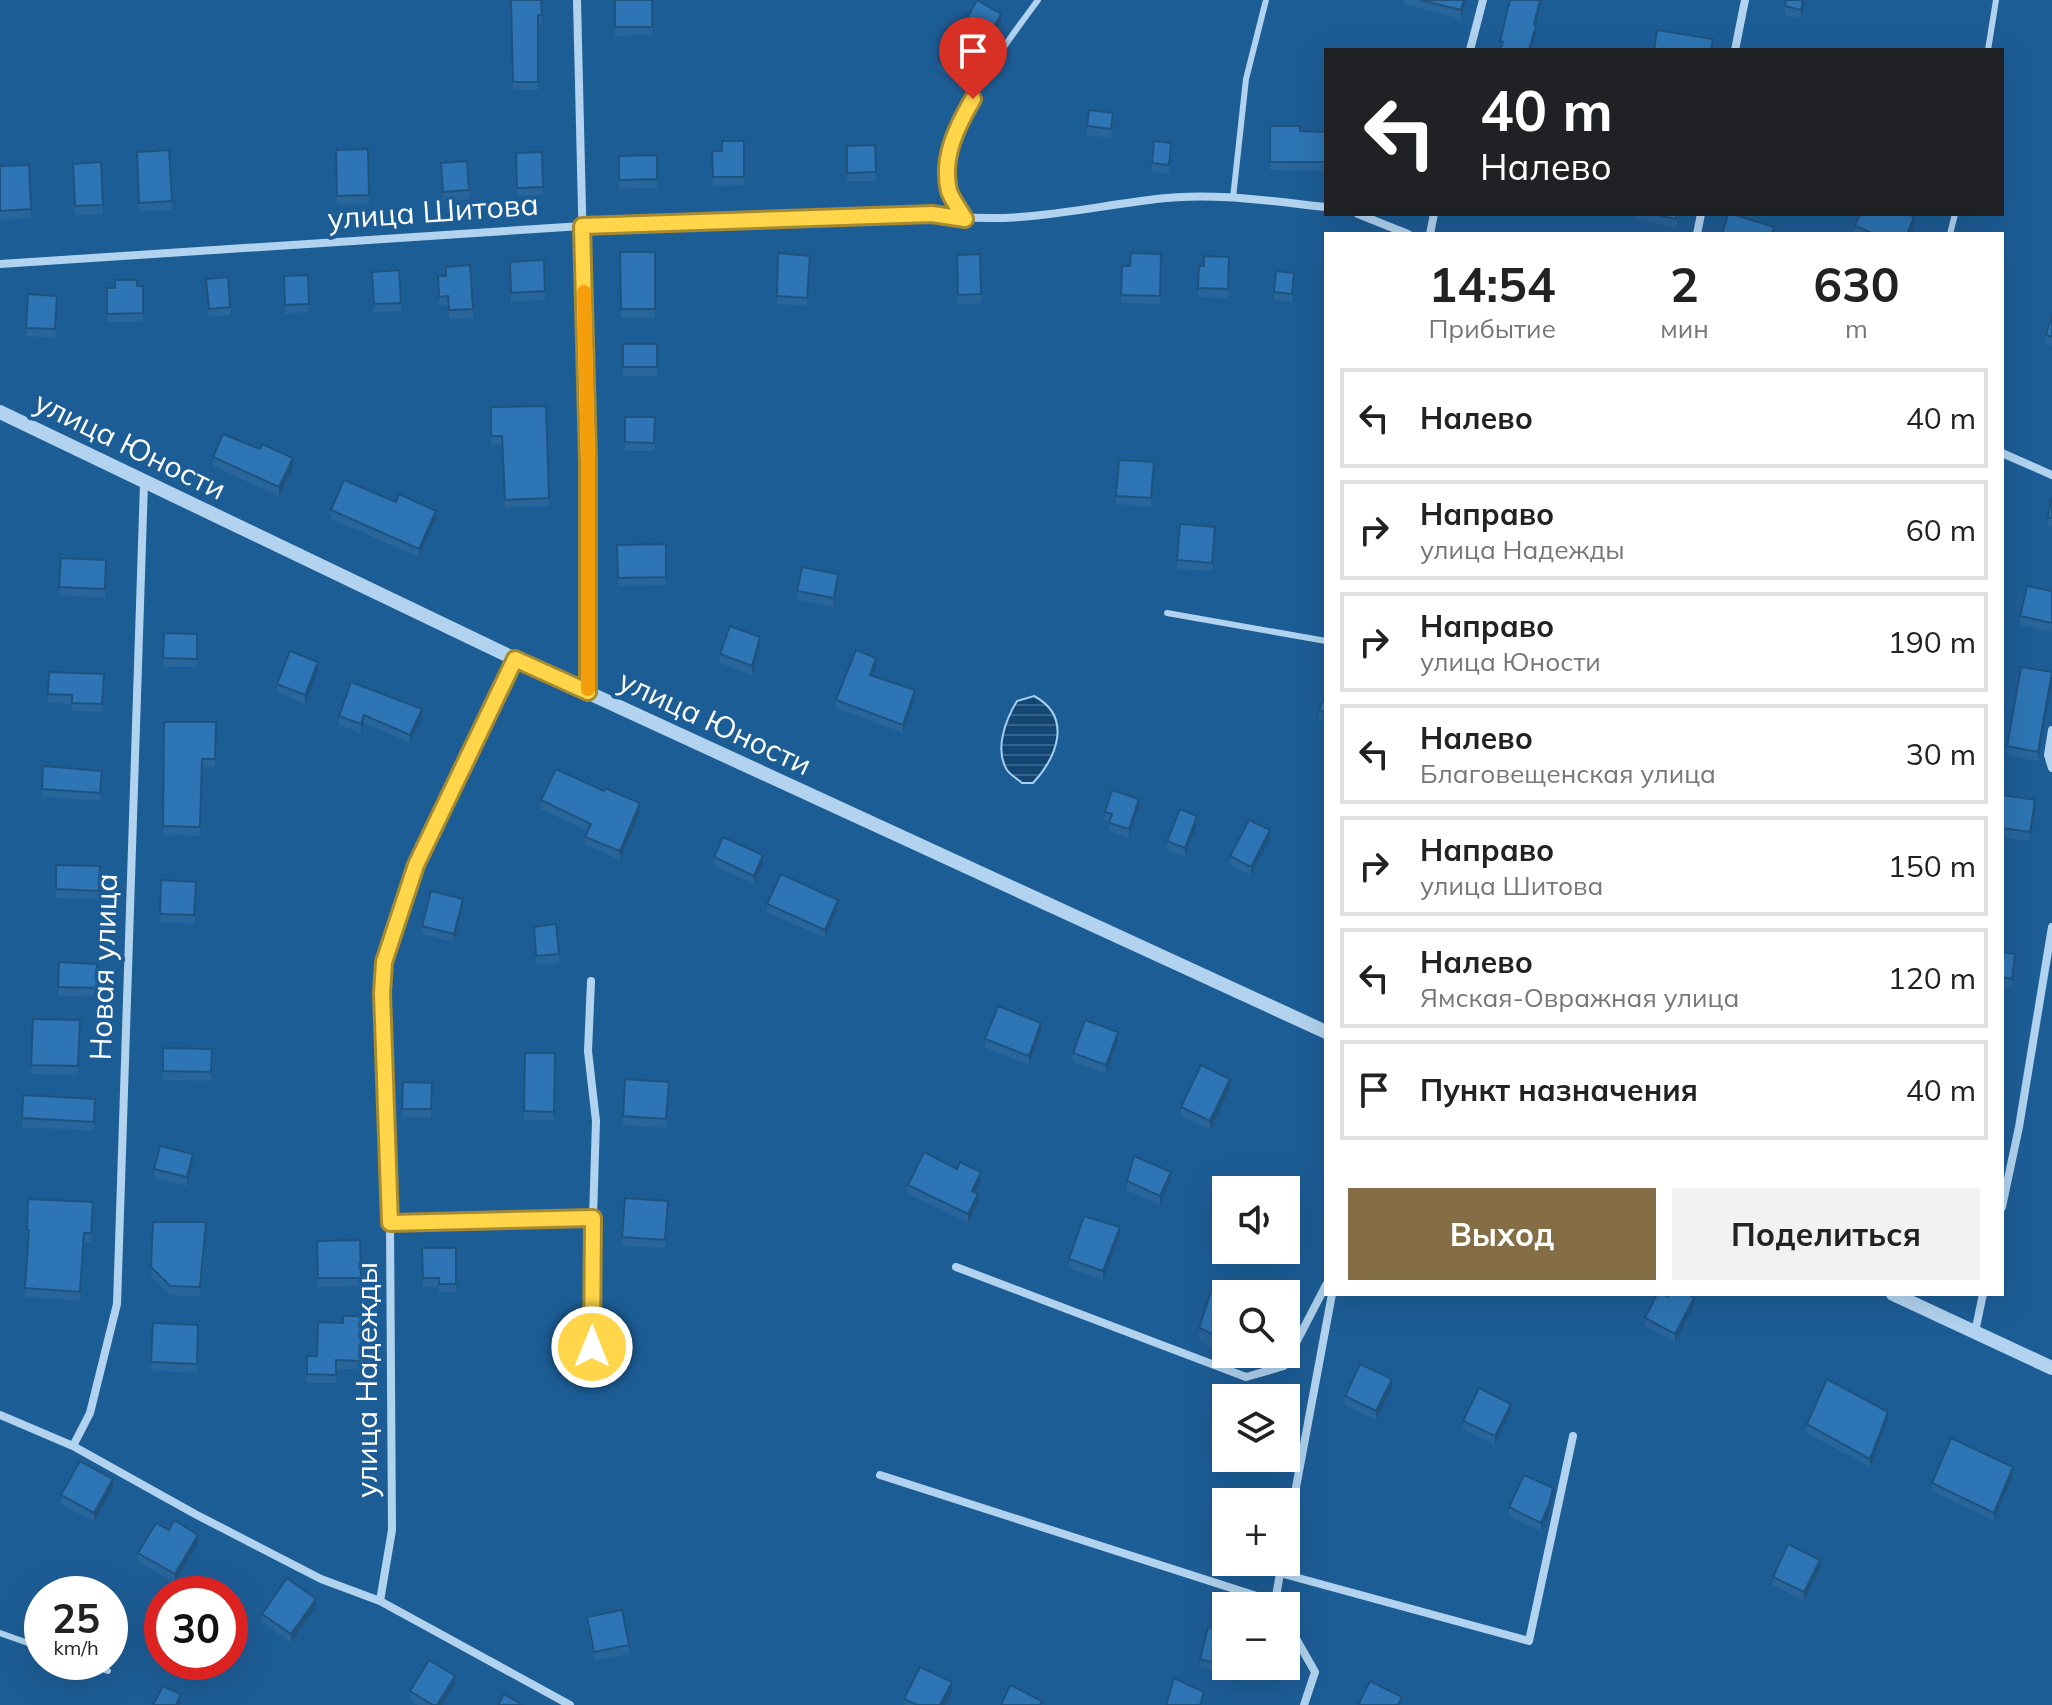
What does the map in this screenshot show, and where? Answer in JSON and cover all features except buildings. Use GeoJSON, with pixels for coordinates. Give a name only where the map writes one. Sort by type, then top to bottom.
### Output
{"type":"FeatureCollection","features":[{"type":"Feature","properties":{"kind":"street"},"geometry":{"type":"LineString","coordinates":[[577,0],[588,461],[588,692]]}},
{"type":"Feature","properties":{"kind":"street"},"geometry":{"type":"LineString","coordinates":[[1471,48],[1483,0]]}},
{"type":"Feature","properties":{"kind":"street"},"geometry":{"type":"LineString","coordinates":[[1735,48],[1745,0]]}},
{"type":"Feature","properties":{"kind":"street","name":"улица Шитова"},"geometry":{"type":"LineString","coordinates":[[0,264],[582,226],[932,214],[965,219],[1046,216],[1159,198],[1233,198],[1324,207]]}},
{"type":"Feature","properties":{"kind":"street"},"geometry":{"type":"LineString","coordinates":[[1363,216],[1403,232]]}},
{"type":"Feature","properties":{"kind":"street","name":"улица Юности"},"geometry":{"type":"LineString","coordinates":[[0,412],[515,659],[1324,1031]]}},
{"type":"Feature","properties":{"kind":"street"},"geometry":{"type":"LineString","coordinates":[[2004,454],[2052,475]]}},
{"type":"Feature","properties":{"kind":"street","name":"Новая улица"},"geometry":{"type":"LineString","coordinates":[[73,1446],[90,1413],[117,1304],[144,483]]}},
{"type":"Feature","properties":{"kind":"street","name":"улица Надежды"},"geometry":{"type":"LineString","coordinates":[[380,1601],[392,1530],[390,1223],[382,993],[384,962],[416,865],[515,659]]}},
{"type":"Feature","properties":{"kind":"street"},"geometry":{"type":"LineString","coordinates":[[2052,730],[2048,755],[2052,768]]}},
{"type":"Feature","properties":{"kind":"street"},"geometry":{"type":"LineString","coordinates":[[2004,1198],[2019,1127],[2052,927]]}},
{"type":"Feature","properties":{"kind":"street"},"geometry":{"type":"LineString","coordinates":[[591,981],[588,1051],[596,1121],[592,1347]]}},
{"type":"Feature","properties":{"kind":"street"},"geometry":{"type":"LineString","coordinates":[[390,1223],[593,1218]]}},
{"type":"Feature","properties":{"kind":"street"},"geometry":{"type":"LineString","coordinates":[[956,1267],[1246,1377],[1284,1366],[1324,1289]]}},
{"type":"Feature","properties":{"kind":"street"},"geometry":{"type":"LineString","coordinates":[[1296,1488],[1332,1296]]}},
{"type":"Feature","properties":{"kind":"street"},"geometry":{"type":"LineString","coordinates":[[1897,1296],[2052,1368]]}},
{"type":"Feature","properties":{"kind":"street"},"geometry":{"type":"LineString","coordinates":[[1975,1332],[1983,1296]]}},
{"type":"Feature","properties":{"kind":"street"},"geometry":{"type":"LineString","coordinates":[[0,1415],[73,1446],[321,1579],[380,1601],[570,1705]]}},
{"type":"Feature","properties":{"kind":"street"},"geometry":{"type":"LineString","coordinates":[[1291,1576],[1529,1641],[1573,1436]]}},
{"type":"Feature","properties":{"kind":"street"},"geometry":{"type":"LineString","coordinates":[[880,1475],[1239,1592]]}},
{"type":"Feature","properties":{"kind":"street"},"geometry":{"type":"LineString","coordinates":[[1300,1646],[1315,1672],[1304,1705]]}},
{"type":"Feature","properties":{"kind":"lane"},"geometry":{"type":"LineString","coordinates":[[965,219],[950,192],[948,178],[947,165],[957,126],[1005,45],[1038,0]]}},
{"type":"Feature","properties":{"kind":"lane"},"geometry":{"type":"LineString","coordinates":[[1233,198],[1246,79],[1266,0]]}},
{"type":"Feature","properties":{"kind":"lane"},"geometry":{"type":"LineString","coordinates":[[1988,48],[1996,0]]}},
{"type":"Feature","properties":{"kind":"lane"},"geometry":{"type":"LineString","coordinates":[[1167,613],[1324,641]]}},
{"type":"Feature","properties":{"kind":"lane"},"geometry":{"type":"LineString","coordinates":[[0,1633],[24,1642]]}},
{"type":"Feature","properties":{"kind":"water"},"geometry":{"type":"Polygon","coordinates":[[[1034,696],[1054,715],[1057,738],[1042,773],[1033,783],[1022,783],[1007,770],[1003,762],[1002,744],[1009,716],[1017,701],[1034,696]]]}},
{"type":"Feature","properties":{"kind":"slow traffic"},"geometry":{"type":"LineString","coordinates":[[584,292],[588,689]]}},
{"type":"Feature","properties":{"kind":"route"},"geometry":{"type":"LineString","coordinates":[[592,1347],[593,1218],[390,1223],[382,993],[384,962],[416,865],[515,659],[588,692],[588,461],[582,226],[932,214],[965,219],[950,192],[947,165],[957,126],[973,99]]}}]}
